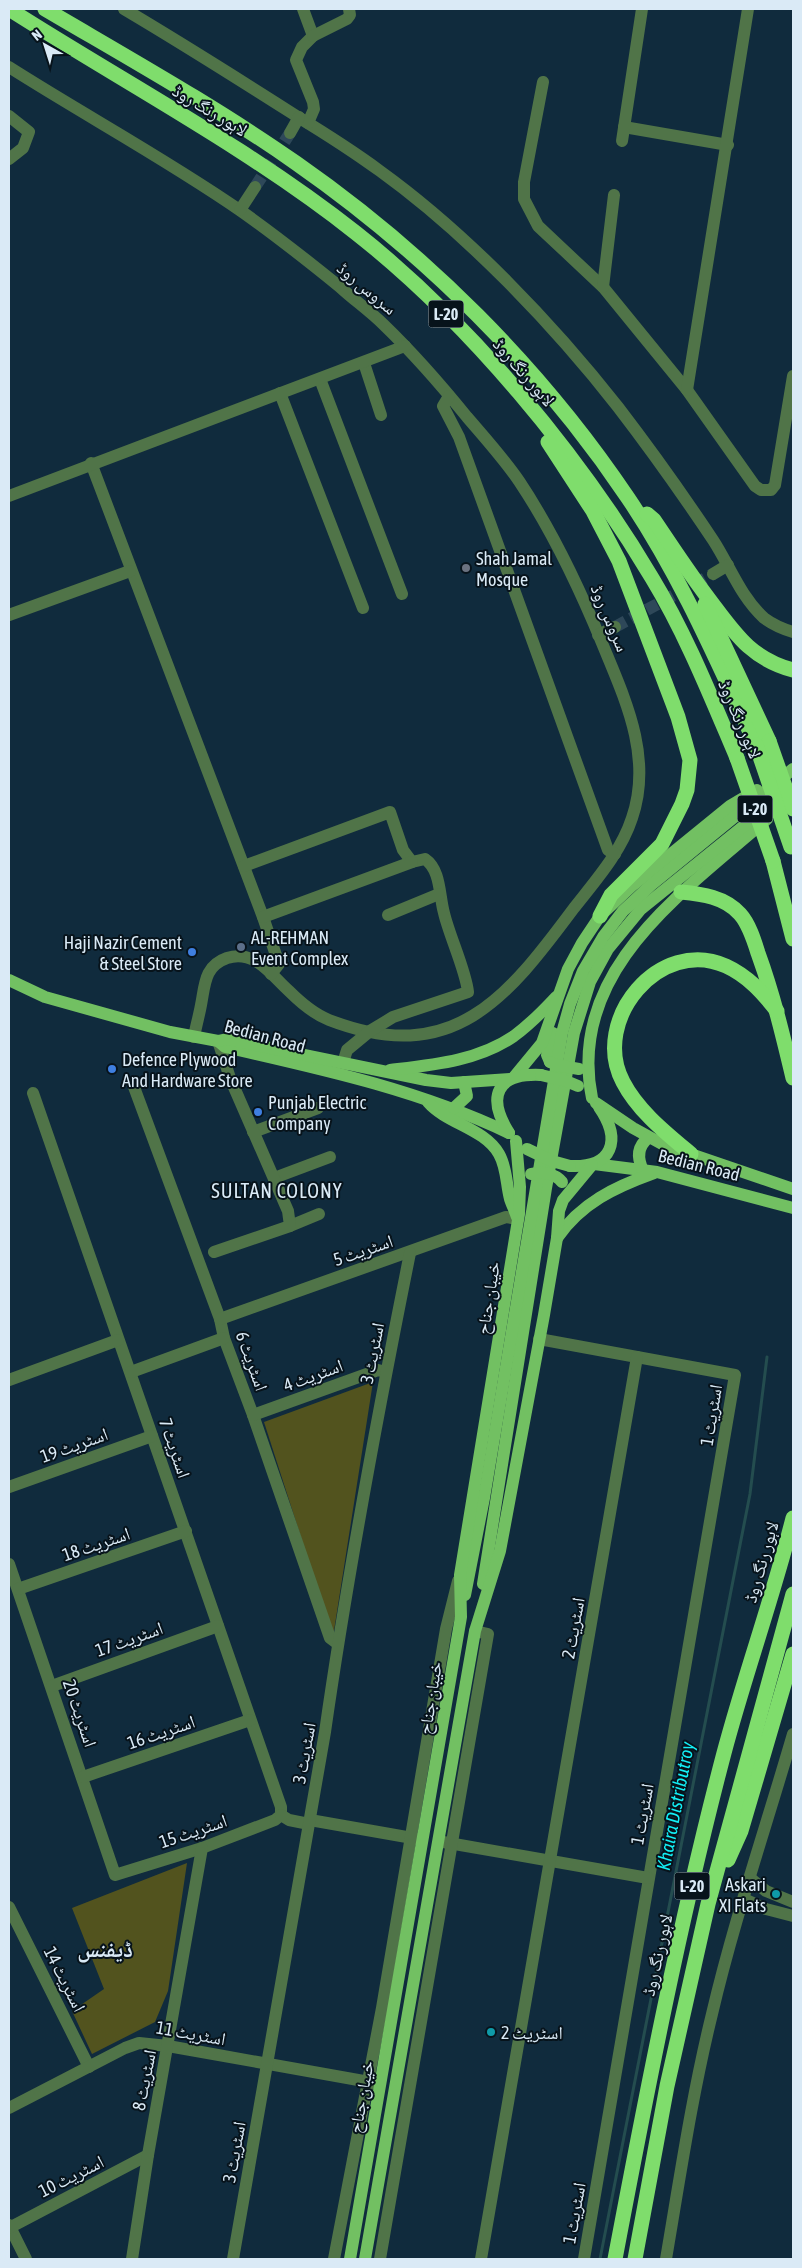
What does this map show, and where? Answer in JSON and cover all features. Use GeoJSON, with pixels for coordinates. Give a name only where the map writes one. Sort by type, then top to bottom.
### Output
{"type":"FeatureCollection","features":[{"type":"Feature","properties":{"kind":"highway","name":"لاہور رنگ روڈ"},"geometry":{"type":"LineString","coordinates":[[9,9],[218,135],[282,178],[358,234],[423,292],[470,339],[522,398],[578,468],[623,531],[654,580],[686,642],[737,758],[774,861],[793,939]]}},
{"type":"Feature","properties":{"kind":"highway","name":"لاہور رنگ روڈ"},"geometry":{"type":"LineString","coordinates":[[45,9],[223,115],[296,163],[389,235],[474,311],[516,356],[560,407],[628,498],[665,558],[726,679],[762,743],[792,852]]}},
{"type":"Feature","properties":{"kind":"highway"},"geometry":{"type":"LineString","coordinates":[[522,398],[551,448],[593,511],[619,561],[687,747],[689,776],[682,804],[662,844],[611,895],[600,916]]}},
{"type":"Feature","properties":{"kind":"highway"},"geometry":{"type":"LineString","coordinates":[[628,498],[654,520],[730,629],[748,647],[770,662],[793,670]]}},
{"type":"Feature","properties":{"kind":"highway"},"geometry":{"type":"LineString","coordinates":[[697,584],[762,743],[793,809]]}},
{"type":"Feature","properties":{"kind":"highway"},"geometry":{"type":"LineString","coordinates":[[681,892],[709,896],[727,904],[740,914],[755,944],[777,1012],[793,1078]]}},
{"type":"Feature","properties":{"kind":"highway"},"geometry":{"type":"LineString","coordinates":[[691,1154],[647,1115],[623,1083],[615,1062],[614,1050],[617,1024],[623,1008],[630,997],[654,975],[677,964],[698,960],[725,965],[739,972],[763,994],[777,1012]]}},
{"type":"Feature","properties":{"kind":"highway","name":"لاہور رنگ روڈ"},"geometry":{"type":"LineString","coordinates":[[615,2259],[651,2068],[724,1752],[793,1518]]}},
{"type":"Feature","properties":{"kind":"highway","name":"L-20"},"geometry":{"type":"LineString","coordinates":[[635,2259],[667,2086],[708,1904],[793,1594]]}},
{"type":"Feature","properties":{"kind":"highway"},"geometry":{"type":"LineString","coordinates":[[708,1904],[741,1831],[793,1654]]}},
{"type":"Feature","properties":{"kind":"main road"},"geometry":{"type":"LineString","coordinates":[[341,1069],[377,1071],[426,1080],[464,1082],[512,1078],[541,1075],[566,1081],[578,1086],[594,1100],[607,1120],[612,1138],[608,1152],[594,1165],[570,1166],[552,1162],[527,1149],[513,1137],[499,1117],[497,1104],[502,1086],[512,1078],[542,1043],[558,996],[579,948],[600,916],[632,885],[730,806],[793,768]]}},
{"type":"Feature","properties":{"kind":"main road"},"geometry":{"type":"LineString","coordinates":[[461,1617],[484,1498],[562,1033],[575,991],[598,944],[632,902],[793,768]]}},
{"type":"Feature","properties":{"kind":"main road"},"geometry":{"type":"LineString","coordinates":[[594,1100],[587,1067],[590,1039],[610,980],[627,951],[646,927],[681,892],[793,795]]}},
{"type":"Feature","properties":{"kind":"main road"},"geometry":{"type":"LineString","coordinates":[[475,1631],[547,1179],[574,1033],[585,996],[598,966],[608,949],[641,909],[745,825],[793,795]]}},
{"type":"Feature","properties":{"kind":"main road","name":"Bedian Road"},"geometry":{"type":"LineString","coordinates":[[9,980],[45,997],[102,1014],[194,1037],[218,1041],[225,1047],[341,1069],[426,1100],[454,1108],[513,1137]]}},
{"type":"Feature","properties":{"kind":"main road"},"geometry":{"type":"LineString","coordinates":[[377,1071],[446,1062],[474,1056],[497,1046],[527,1025],[558,996]]}},
{"type":"Feature","properties":{"kind":"main road"},"geometry":{"type":"LineString","coordinates":[[553,1010],[555,1023],[547,1056],[550,1062],[556,1065],[579,1069],[582,1065],[590,1019],[593,1011],[599,1008]]}},
{"type":"Feature","properties":{"kind":"main road"},"geometry":{"type":"LineString","coordinates":[[454,1108],[467,1096],[464,1082]]}},
{"type":"Feature","properties":{"kind":"main road"},"geometry":{"type":"LineString","coordinates":[[426,1100],[434,1110],[482,1137],[497,1150],[504,1165],[510,1200],[519,1217]]}},
{"type":"Feature","properties":{"kind":"main road","name":"Bedian Road"},"geometry":{"type":"LineString","coordinates":[[594,1100],[648,1138],[750,1176],[793,1189]]}},
{"type":"Feature","properties":{"kind":"main road","name":"خیبان جناح"},"geometry":{"type":"LineString","coordinates":[[350,2259],[424,1840],[461,1617],[460,1575],[519,1217],[520,1187],[513,1137]]}},
{"type":"Feature","properties":{"kind":"main road"},"geometry":{"type":"LineString","coordinates":[[643,1170],[638,1154],[648,1138]]}},
{"type":"Feature","properties":{"kind":"main road","name":"خیبان جناح"},"geometry":{"type":"LineString","coordinates":[[365,2259],[475,1631],[500,1551],[557,1238],[557,1220],[563,1200],[594,1165]]}},
{"type":"Feature","properties":{"kind":"main road","name":"Bedian Road"},"geometry":{"type":"LineString","coordinates":[[594,1165],[656,1172],[793,1208]]}},
{"type":"Feature","properties":{"kind":"main road"},"geometry":{"type":"LineString","coordinates":[[557,1238],[578,1213],[603,1194],[656,1172]]}},
{"type":"Feature","properties":{"kind":"main road"},"geometry":{"type":"LineString","coordinates":[[519,1217],[524,1208],[526,1181],[531,1174],[547,1174],[558,1178],[562,1182],[560,1194],[563,1200]]}},
{"type":"Feature","properties":{"kind":"street"},"geometry":{"type":"LineString","coordinates":[[124,9],[361,157],[404,189],[493,268],[582,362],[623,414],[672,481],[728,565],[739,588],[765,618],[785,630],[793,632]]}},
{"type":"Feature","properties":{"kind":"street"},"geometry":{"type":"LineString","coordinates":[[303,9],[314,36]]}},
{"type":"Feature","properties":{"kind":"street"},"geometry":{"type":"LineString","coordinates":[[290,133],[314,109],[296,60],[302,47],[314,36],[347,19],[350,16],[349,9]]}},
{"type":"Feature","properties":{"kind":"street"},"geometry":{"type":"LineString","coordinates":[[622,141],[642,9]]}},
{"type":"Feature","properties":{"kind":"street"},"geometry":{"type":"LineString","coordinates":[[687,390],[728,146],[748,9]]}},
{"type":"Feature","properties":{"kind":"street","name":"سروس روڈ"},"geometry":{"type":"LineString","coordinates":[[9,67],[240,210],[310,263],[380,321],[405,346],[450,396],[516,477],[530,498],[570,570],[598,635],[638,739],[640,761],[636,805],[628,831],[614,854],[526,971],[510,989],[490,1006],[463,1021],[434,1032],[402,1035],[370,1031],[330,1020],[316,1013],[295,997],[255,960],[244,957],[228,958],[213,967],[204,982],[201,1008],[194,1037]]}},
{"type":"Feature","properties":{"kind":"street"},"geometry":{"type":"LineString","coordinates":[[543,82],[524,182],[524,199],[538,226],[603,287],[687,390],[755,486],[761,490],[771,490],[775,485],[793,376]]}},
{"type":"Feature","properties":{"kind":"street"},"geometry":{"type":"LineString","coordinates":[[9,116],[29,132],[23,148],[9,159]]}},
{"type":"Feature","properties":{"kind":"street"},"geometry":{"type":"LineString","coordinates":[[624,127],[728,146]]}},
{"type":"Feature","properties":{"kind":"street"},"geometry":{"type":"LineString","coordinates":[[240,210],[255,187]]}},
{"type":"Feature","properties":{"kind":"street"},"geometry":{"type":"LineString","coordinates":[[603,287],[614,195]]}},
{"type":"Feature","properties":{"kind":"street"},"geometry":{"type":"LineString","coordinates":[[9,496],[91,463],[364,363],[405,346]]}},
{"type":"Feature","properties":{"kind":"street"},"geometry":{"type":"LineString","coordinates":[[364,363],[381,415]]}},
{"type":"Feature","properties":{"kind":"street"},"geometry":{"type":"LineString","coordinates":[[320,379],[402,594]]}},
{"type":"Feature","properties":{"kind":"street"},"geometry":{"type":"LineString","coordinates":[[280,393],[363,608]]}},
{"type":"Feature","properties":{"kind":"street"},"geometry":{"type":"LineString","coordinates":[[450,396],[443,406],[459,437],[608,850],[614,854]]}},
{"type":"Feature","properties":{"kind":"street"},"geometry":{"type":"LineString","coordinates":[[91,463],[130,571],[263,917],[279,964],[271,974]]}},
{"type":"Feature","properties":{"kind":"street"},"geometry":{"type":"LineString","coordinates":[[714,574],[728,565]]}},
{"type":"Feature","properties":{"kind":"street"},"geometry":{"type":"LineString","coordinates":[[9,615],[130,571]]}},
{"type":"Feature","properties":{"kind":"street"},"geometry":{"type":"LineString","coordinates":[[598,635],[616,627]]}},
{"type":"Feature","properties":{"kind":"street"},"geometry":{"type":"LineString","coordinates":[[244,866],[390,812],[403,850],[412,862]]}},
{"type":"Feature","properties":{"kind":"street"},"geometry":{"type":"LineString","coordinates":[[263,917],[412,862],[425,859],[431,863],[438,880],[439,894],[450,939],[468,992],[393,1017],[370,1031],[348,1050],[341,1069]]}},
{"type":"Feature","properties":{"kind":"street"},"geometry":{"type":"LineString","coordinates":[[388,915],[439,894]]}},
{"type":"Feature","properties":{"kind":"street"},"geometry":{"type":"LineString","coordinates":[[218,1041],[230,1078],[288,1211],[290,1226]]}},
{"type":"Feature","properties":{"kind":"street","name":"اسٹریٹ 6"},"geometry":{"type":"LineString","coordinates":[[134,1088],[220,1319],[224,1338],[253,1415],[330,1638],[338,1644]]}},
{"type":"Feature","properties":{"kind":"street","name":"اسٹریٹ 7"},"geometry":{"type":"LineString","coordinates":[[33,1093],[281,1807],[281,1815]]}},
{"type":"Feature","properties":{"kind":"street"},"geometry":{"type":"LineString","coordinates":[[253,1132],[318,1108]]}},
{"type":"Feature","properties":{"kind":"street"},"geometry":{"type":"LineString","coordinates":[[274,1178],[330,1157]]}},
{"type":"Feature","properties":{"kind":"street"},"geometry":{"type":"LineString","coordinates":[[214,1252],[290,1226],[318,1214]]}},
{"type":"Feature","properties":{"kind":"street","name":"اسٹریٹ 5"},"geometry":{"type":"LineString","coordinates":[[220,1319],[410,1253],[506,1217],[519,1217]]}},
{"type":"Feature","properties":{"kind":"street","name":"اسٹریٹ 3"},"geometry":{"type":"LineString","coordinates":[[233,2259],[338,1644],[386,1372],[410,1253]]}},
{"type":"Feature","properties":{"kind":"street"},"geometry":{"type":"LineString","coordinates":[[131,1372],[224,1338]]}},
{"type":"Feature","properties":{"kind":"street"},"geometry":{"type":"LineString","coordinates":[[539,1339],[637,1357]]}},
{"type":"Feature","properties":{"kind":"street"},"geometry":{"type":"LineString","coordinates":[[9,1380],[118,1340]]}},
{"type":"Feature","properties":{"kind":"street","name":"اسٹریٹ 1"},"geometry":{"type":"LineString","coordinates":[[584,2259],[648,1878],[712,1521],[735,1375],[637,1357]]}},
{"type":"Feature","properties":{"kind":"street","name":"اسٹریٹ 2"},"geometry":{"type":"LineString","coordinates":[[482,2259],[637,1357]]}},
{"type":"Feature","properties":{"kind":"street","name":"اسٹریٹ 4"},"geometry":{"type":"LineString","coordinates":[[253,1415],[378,1370],[386,1372]]}},
{"type":"Feature","properties":{"kind":"street","name":"اسٹریٹ 19"},"geometry":{"type":"LineString","coordinates":[[9,1487],[152,1436]]}},
{"type":"Feature","properties":{"kind":"street","name":"اسٹریٹ 18"},"geometry":{"type":"LineString","coordinates":[[18,1589],[186,1531]]}},
{"type":"Feature","properties":{"kind":"street","name":"اسٹریٹ 20"},"geometry":{"type":"LineString","coordinates":[[9,1564],[115,1875]]}},
{"type":"Feature","properties":{"kind":"street"},"geometry":{"type":"LineString","coordinates":[[334,2259],[368,2082],[446,1629],[460,1575]]}},
{"type":"Feature","properties":{"kind":"street","name":"اسٹریٹ 17"},"geometry":{"type":"LineString","coordinates":[[52,1686],[218,1626]]}},
{"type":"Feature","properties":{"kind":"street"},"geometry":{"type":"LineString","coordinates":[[380,2259],[488,1634],[475,1631]]}},
{"type":"Feature","properties":{"kind":"street","name":"اسٹریٹ 16"},"geometry":{"type":"LineString","coordinates":[[83,1777],[250,1720]]}},
{"type":"Feature","properties":{"kind":"street"},"geometry":{"type":"LineString","coordinates":[[666,2259],[687,2133],[712,2014],[793,1734]]}},
{"type":"Feature","properties":{"kind":"street"},"geometry":{"type":"LineString","coordinates":[[281,1815],[289,1820],[424,1840]]}},
{"type":"Feature","properties":{"kind":"street","name":"اسٹریٹ 15"},"geometry":{"type":"LineString","coordinates":[[115,1875],[202,1848],[275,1820],[281,1815]]}},
{"type":"Feature","properties":{"kind":"street"},"geometry":{"type":"LineString","coordinates":[[438,1842],[648,1878]]}},
{"type":"Feature","properties":{"kind":"street","name":"اسٹریٹ 8"},"geometry":{"type":"LineString","coordinates":[[132,2259],[148,2155],[202,1848]]}},
{"type":"Feature","properties":{"kind":"street"},"geometry":{"type":"LineString","coordinates":[[750,1878],[766,1891],[793,1902]]}},
{"type":"Feature","properties":{"kind":"street"},"geometry":{"type":"LineString","coordinates":[[744,1899],[766,1909],[793,1916]]}},
{"type":"Feature","properties":{"kind":"street","name":"اسٹریٹ 14"},"geometry":{"type":"LineString","coordinates":[[9,1907],[89,2068]]}},
{"type":"Feature","properties":{"kind":"street","name":"اسٹریٹ 11"},"geometry":{"type":"LineString","coordinates":[[9,2108],[133,2044],[148,2043],[381,2084]]}},
{"type":"Feature","properties":{"kind":"street","name":"اسٹریٹ 10"},"geometry":{"type":"LineString","coordinates":[[9,2226],[148,2155]]}},
{"type":"Feature","properties":{"kind":"street"},"geometry":{"type":"LineString","coordinates":[[9,2226],[26,2259]]}},
{"type":"Feature","properties":{"kind":"shaded area"},"geometry":{"type":"Polygon","coordinates":[[[373,1382],[333,1637],[264,1422],[373,1382]]]}},
{"type":"Feature","properties":{"kind":"shaded area"},"geometry":{"type":"Polygon","coordinates":[[[187,1863],[168,1991],[155,2022],[92,2054],[72,2011],[104,1989],[72,1908],[187,1863]]]}},
{"type":"Feature","properties":{"kind":"waterway","name":"Khaira Distributroy"},"geometry":{"type":"LineString","coordinates":[[600,2259],[750,1494],[767,1357]]}},
{"type":"Feature","properties":{"kind":"tunnel"},"geometry":{"type":"LineString","coordinates":[[255,187],[290,133]]}},
{"type":"Feature","properties":{"kind":"tunnel"},"geometry":{"type":"LineString","coordinates":[[615,627],[713,574]]}},
{"type":"Feature","properties":{"kind":"place","name":"Shah Jamal Mosque"},"geometry":{"type":"Point","coordinates":[466,568]}},
{"type":"Feature","properties":{"kind":"place","name":"AL-REHMAN Event Complex"},"geometry":{"type":"Point","coordinates":[241,947]}},
{"type":"Feature","properties":{"kind":"place","name":"Haji Nazir Cement & Steel Store"},"geometry":{"type":"Point","coordinates":[192,952]}},
{"type":"Feature","properties":{"kind":"place","name":"Defence Plywood And Hardware Store"},"geometry":{"type":"Point","coordinates":[112,1069]}},
{"type":"Feature","properties":{"kind":"place","name":"Punjab Electric Company"},"geometry":{"type":"Point","coordinates":[258,1112]}},
{"type":"Feature","properties":{"kind":"place","name":"Askari XI Flats"},"geometry":{"type":"Point","coordinates":[776,1894]}},
{"type":"Feature","properties":{"kind":"place","name":"اسٹریٹ 2"},"geometry":{"type":"Point","coordinates":[491,2032]}},
{"type":"Feature","properties":{"kind":"district","name":"SULTAN COLONY"},"geometry":{"type":"Point","coordinates":[277,1190]}},
{"type":"Feature","properties":{"kind":"district","name":"ڈیفنس"},"geometry":{"type":"Point","coordinates":[105,1949]}}]}
